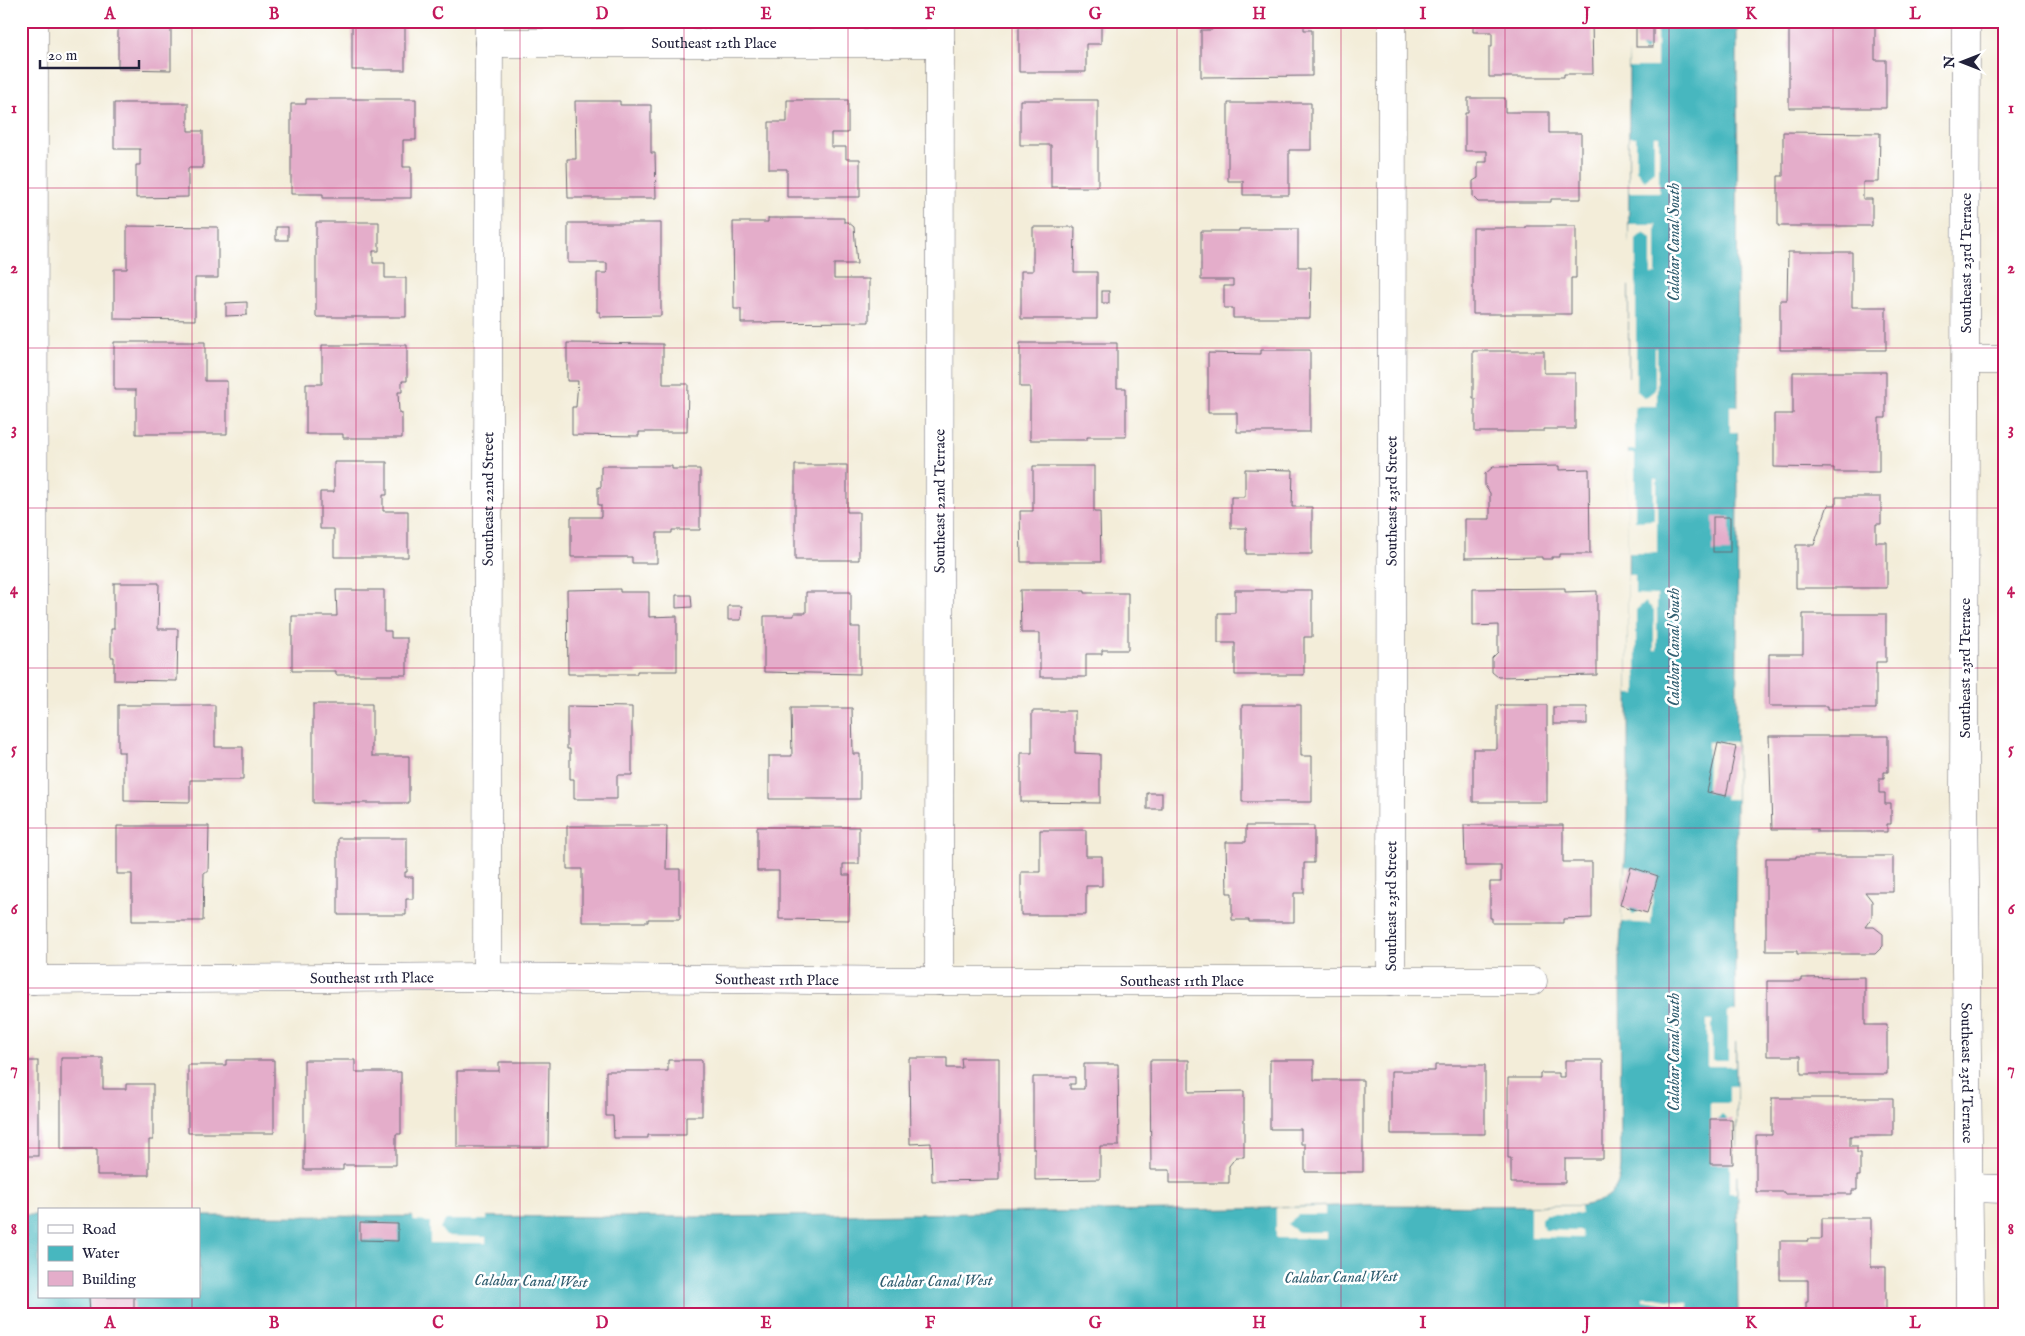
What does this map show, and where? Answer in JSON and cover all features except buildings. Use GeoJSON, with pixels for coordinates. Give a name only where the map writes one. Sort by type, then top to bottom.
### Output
{"type":"FeatureCollection","features":[{"type":"Feature","properties":{"kind":"street"},"geometry":{"type":"LineString","coordinates":[[27,980],[34,21]]}},
{"type":"Feature","properties":{"kind":"street","name":"Southeast 23rd Street"},"geometry":{"type":"LineString","coordinates":[[1391,981],[1392,21]]}},
{"type":"Feature","properties":{"kind":"street","name":"Southeast 23rd Terrace"},"geometry":{"type":"LineString","coordinates":[[1966,21],[1964,796],[1970,1315]]}},
{"type":"Feature","properties":{"kind":"street","name":"Southeast 12th Place"},"geometry":{"type":"LineString","coordinates":[[489,32],[940,32]]}},
{"type":"Feature","properties":{"kind":"street","name":"Southeast 22nd Street"},"geometry":{"type":"LineString","coordinates":[[487,977],[489,32]]}},
{"type":"Feature","properties":{"kind":"street","name":"Southeast 22nd Terrace"},"geometry":{"type":"LineString","coordinates":[[939,981],[940,32]]}},
{"type":"Feature","properties":{"kind":"street"},"geometry":{"type":"LineString","coordinates":[[1966,360],[2004,360]]}},
{"type":"Feature","properties":{"kind":"street","name":"Southeast 11th Place"},"geometry":{"type":"LineString","coordinates":[[27,980],[487,977],[939,981],[1533,981]]}},
{"type":"Feature","properties":{"kind":"street"},"geometry":{"type":"LineString","coordinates":[[1968,1188],[2004,1189]]}},
{"type":"Feature","properties":{"kind":"water"},"geometry":{"type":"Polygon","coordinates":[[[1629,21],[1737,21],[1738,481],[1735,975],[1738,1315],[21,1315],[21,1215],[38,1215],[38,1298],[200,1298],[200,1216],[717,1217],[1236,1209],[1368,1205],[1580,1206],[1597,1202],[1614,1190],[1620,1176],[1621,1167],[1620,947],[1628,816],[1629,21]]]}},
{"type":"Feature","properties":{"kind":"pier"},"geometry":{"type":"Polygon","coordinates":[[[1626,21],[1638,21],[1638,44],[1645,52],[1651,44],[1651,21],[1657,21],[1657,67],[1629,67],[1626,21]]]}},
{"type":"Feature","properties":{"kind":"pier"},"geometry":{"type":"Polygon","coordinates":[[[1654,136],[1659,136],[1659,192],[1629,192],[1629,137],[1636,137],[1636,170],[1645,181],[1654,170],[1654,136]]]}},
{"type":"Feature","properties":{"kind":"pier"},"geometry":{"type":"Polygon","coordinates":[[[1629,224],[1656,224],[1656,274],[1651,274],[1651,239],[1644,232],[1636,239],[1636,390],[1645,398],[1655,390],[1655,348],[1657,348],[1657,406],[1635,406],[1635,450],[1628,450],[1628,405],[1626,404],[1626,378],[1629,378],[1629,286],[1626,285],[1629,224]]]}},
{"type":"Feature","properties":{"kind":"pier"},"geometry":{"type":"Polygon","coordinates":[[[1730,406],[1740,406],[1741,481],[1738,481],[1738,432],[1730,432],[1730,406]]]}},
{"type":"Feature","properties":{"kind":"pier"},"geometry":{"type":"Polygon","coordinates":[[[1628,454],[1635,454],[1635,521],[1654,520],[1654,479],[1657,479],[1657,553],[1628,553],[1628,454]]]}},
{"type":"Feature","properties":{"kind":"pier"},"geometry":{"type":"Polygon","coordinates":[[[1628,575],[1635,575],[1635,594],[1657,595],[1657,650],[1654,650],[1654,610],[1645,602],[1636,610],[1636,694],[1628,694],[1628,575]]]}},
{"type":"Feature","properties":{"kind":"pier"},"geometry":{"type":"Polygon","coordinates":[[[1708,742],[1736,742],[1736,799],[1725,799],[1734,752],[1711,793],[1707,792],[1708,742]]]}},
{"type":"Feature","properties":{"kind":"pier"},"geometry":{"type":"Polygon","coordinates":[[[1625,866],[1638,870],[1627,905],[1633,914],[1642,909],[1654,882],[1651,924],[1621,922],[1625,866]]]}},
{"type":"Feature","properties":{"kind":"pier"},"geometry":{"type":"Polygon","coordinates":[[[1728,1011],[1738,1011],[1738,1042],[1735,1042],[1735,1066],[1707,1066],[1707,1020],[1712,1020],[1712,1060],[1728,1060],[1728,1011]]]}},
{"type":"Feature","properties":{"kind":"pier"},"geometry":{"type":"Polygon","coordinates":[[[1729,1086],[1736,1086],[1736,1146],[1738,1147],[1739,1175],[1736,1176],[1736,1193],[1730,1193],[1730,1122],[1722,1114],[1714,1123],[1714,1164],[1710,1164],[1710,1103],[1729,1103],[1729,1086]]]}},
{"type":"Feature","properties":{"kind":"pier"},"geometry":{"type":"Polygon","coordinates":[[[1530,1206],[1580,1206],[1581,1214],[1545,1214],[1541,1219],[1541,1224],[1545,1230],[1581,1231],[1582,1238],[1530,1237],[1530,1206]]]}},
{"type":"Feature","properties":{"kind":"pier"},"geometry":{"type":"Polygon","coordinates":[[[1325,1207],[1325,1215],[1298,1215],[1287,1224],[1298,1232],[1326,1232],[1326,1238],[1276,1238],[1276,1208],[1325,1207]]]}},
{"type":"Feature","properties":{"kind":"pier"},"geometry":{"type":"Polygon","coordinates":[[[413,1215],[487,1215],[487,1220],[446,1220],[440,1228],[446,1236],[486,1237],[486,1243],[430,1243],[430,1222],[413,1221],[413,1215]]]}},
{"type":"Feature","properties":{"kind":"pier"},"geometry":{"type":"Polygon","coordinates":[[[1643,1296],[1688,1303],[1688,1315],[1681,1315],[1674,1305],[1643,1300],[1643,1296]]]}},
{"type":"Feature","properties":{"kind":"water label","name":"Calabar Canal South"},"geometry":{"type":"Point","coordinates":[1673,242]}},
{"type":"Feature","properties":{"kind":"water label","name":"Calabar Canal South"},"geometry":{"type":"Point","coordinates":[1673,647]}},
{"type":"Feature","properties":{"kind":"water label","name":"Calabar Canal South"},"geometry":{"type":"Point","coordinates":[1673,1052]}},
{"type":"Feature","properties":{"kind":"water label","name":"Calabar Canal West"},"geometry":{"type":"Point","coordinates":[1341,1276]}},
{"type":"Feature","properties":{"kind":"water label","name":"Calabar Canal West"},"geometry":{"type":"Point","coordinates":[531,1280]}},
{"type":"Feature","properties":{"kind":"water label","name":"Calabar Canal West"},"geometry":{"type":"Point","coordinates":[936,1280]}}]}
